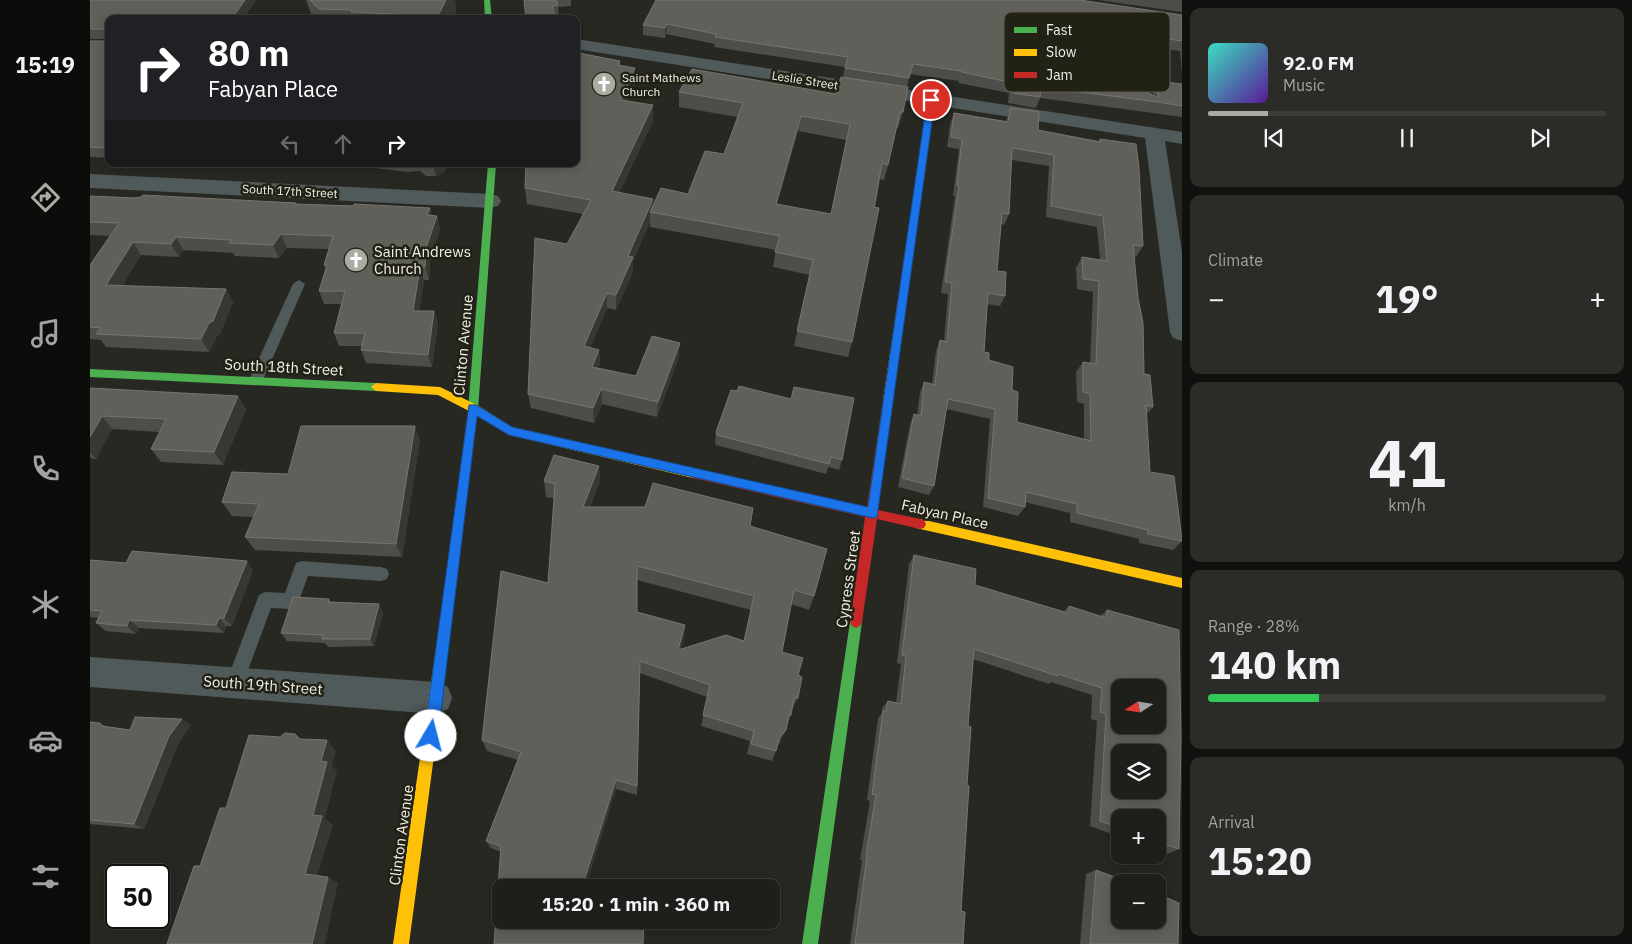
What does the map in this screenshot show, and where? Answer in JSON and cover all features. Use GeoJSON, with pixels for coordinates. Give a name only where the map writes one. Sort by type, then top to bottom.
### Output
{"type":"FeatureCollection","features":[{"type":"Feature","properties":{"kind":"street"},"geometry":{"type":"LineString","coordinates":[[487,0],[489,15]]}},
{"type":"Feature","properties":{"kind":"street","name":"Leslie Street"},"geometry":{"type":"LineString","coordinates":[[580,45],[1182,138]]}},
{"type":"Feature","properties":{"kind":"street","name":"Cypress Street"},"geometry":{"type":"LineString","coordinates":[[810,944],[931,100]]}},
{"type":"Feature","properties":{"kind":"street"},"geometry":{"type":"LineString","coordinates":[[1154,134],[1182,332]]}},
{"type":"Feature","properties":{"kind":"street","name":"Clinton Avenue"},"geometry":{"type":"LineString","coordinates":[[401,944],[436,698],[473,408],[492,167]]}},
{"type":"Feature","properties":{"kind":"street","name":"South 17th Street"},"geometry":{"type":"LineString","coordinates":[[90,181],[490,201]]}},
{"type":"Feature","properties":{"kind":"street","name":"South 18th Street"},"geometry":{"type":"LineString","coordinates":[[90,373],[256,380],[440,391],[473,408]]}},
{"type":"Feature","properties":{"kind":"street","name":"Fabyan Place"},"geometry":{"type":"LineString","coordinates":[[473,408],[509,431],[1182,583]]}},
{"type":"Feature","properties":{"kind":"street","name":"South 19th Street"},"geometry":{"type":"LineString","coordinates":[[90,672],[436,698]]}},
{"type":"Feature","properties":{"kind":"lane"},"geometry":{"type":"LineString","coordinates":[[256,380],[299,284]]}},
{"type":"Feature","properties":{"kind":"lane"},"geometry":{"type":"LineString","coordinates":[[235,683],[265,600],[291,601],[302,568],[381,574]]}},
{"type":"Feature","properties":{"kind":"building"},"geometry":{"type":"Polygon","coordinates":[[[90,0],[245,0],[234,15],[105,15],[105,29],[90,29],[90,0]]]}},
{"type":"Feature","properties":{"kind":"building"},"geometry":{"type":"Polygon","coordinates":[[[310,0],[446,0],[438,15],[319,9],[310,0]]]}},
{"type":"Feature","properties":{"kind":"building"},"geometry":{"type":"Polygon","coordinates":[[[524,0],[556,0],[558,5],[552,6],[555,15],[526,15],[524,0]]]}},
{"type":"Feature","properties":{"kind":"building"},"geometry":{"type":"Polygon","coordinates":[[[656,0],[1080,0],[1162,12],[1004,12],[1004,81],[962,71],[913,64],[909,78],[845,68],[848,57],[715,37],[716,34],[667,24],[665,28],[643,25],[656,0]]]}},
{"type":"Feature","properties":{"kind":"building"},"geometry":{"type":"Polygon","coordinates":[[[1170,13],[1182,15],[1182,41],[1170,39],[1170,13]]]}},
{"type":"Feature","properties":{"kind":"building"},"geometry":{"type":"Polygon","coordinates":[[[90,41],[105,41],[105,148],[90,147],[90,41]]]}},
{"type":"Feature","properties":{"kind":"building"},"geometry":{"type":"Polygon","coordinates":[[[580,53],[620,61],[618,65],[635,68],[621,100],[653,105],[612,191],[653,199],[628,256],[633,257],[616,295],[607,293],[584,346],[599,350],[592,367],[636,376],[652,336],[680,343],[658,402],[601,389],[593,408],[528,394],[535,238],[567,244],[591,200],[525,188],[526,167],[580,167],[580,53]]]}},
{"type":"Feature","properties":{"kind":"building"},"geometry":{"type":"Polygon","coordinates":[[[692,69],[836,94],[841,77],[908,87],[903,112],[900,112],[888,165],[882,163],[874,207],[879,208],[852,342],[797,331],[813,260],[775,252],[780,236],[650,212],[661,188],[688,194],[705,151],[724,154],[743,103],[679,92],[692,69]],[[801,116],[776,204],[831,214],[850,124],[801,116]]]}},
{"type":"Feature","properties":{"kind":"building"},"geometry":{"type":"Polygon","coordinates":[[[1170,82],[1182,84],[1182,106],[1080,92],[1147,92],[1158,98],[1158,92],[1170,92],[1170,82]]]}},
{"type":"Feature","properties":{"kind":"building"},"geometry":{"type":"Polygon","coordinates":[[[1012,92],[1040,92],[1040,97],[1012,92]]]}},
{"type":"Feature","properties":{"kind":"building"},"geometry":{"type":"Polygon","coordinates":[[[1010,108],[1039,112],[1038,130],[1100,142],[1100,139],[1136,144],[1143,246],[1133,245],[1138,298],[1143,323],[1144,374],[1150,375],[1153,407],[1146,405],[1150,472],[1174,476],[1182,541],[1148,534],[1148,530],[1077,513],[1077,504],[1026,492],[1025,507],[988,498],[995,409],[948,399],[934,486],[902,478],[914,414],[921,416],[924,382],[935,385],[940,340],[947,342],[952,283],[945,282],[959,186],[957,185],[962,139],[951,137],[954,113],[1008,122],[1010,108]],[[1012,148],[1009,214],[1002,213],[997,271],[1006,272],[1005,296],[988,293],[984,352],[989,353],[989,360],[1013,367],[1012,390],[1018,392],[1017,422],[1091,441],[1090,394],[1083,392],[1083,362],[1096,364],[1099,281],[1083,279],[1082,257],[1107,261],[1103,216],[1051,206],[1054,155],[1012,148]]]}},
{"type":"Feature","properties":{"kind":"building"},"geometry":{"type":"Polygon","coordinates":[[[143,195],[295,204],[353,206],[354,204],[430,208],[427,215],[437,216],[426,248],[425,267],[420,267],[413,311],[434,311],[428,355],[361,350],[365,333],[334,333],[345,291],[319,291],[327,265],[324,265],[333,236],[281,234],[273,245],[229,243],[231,240],[176,237],[171,244],[133,242],[106,285],[226,289],[213,321],[209,323],[201,339],[96,334],[101,328],[90,327],[90,265],[119,223],[90,222],[90,196],[134,198],[143,195]]]}},
{"type":"Feature","properties":{"kind":"building"},"geometry":{"type":"Polygon","coordinates":[[[739,386],[791,399],[794,387],[854,398],[842,460],[831,457],[829,464],[717,435],[716,432],[731,390],[737,391],[739,386]]]}},
{"type":"Feature","properties":{"kind":"building"},"geometry":{"type":"Polygon","coordinates":[[[90,388],[238,396],[214,452],[151,449],[166,419],[102,416],[90,437],[90,388]]]}},
{"type":"Feature","properties":{"kind":"building"},"geometry":{"type":"Polygon","coordinates":[[[301,426],[415,426],[396,544],[245,537],[259,504],[222,502],[232,472],[288,474],[301,426]]]}},
{"type":"Feature","properties":{"kind":"building"},"geometry":{"type":"Polygon","coordinates":[[[554,455],[599,466],[583,507],[645,507],[653,483],[753,508],[750,526],[827,549],[814,596],[794,590],[782,652],[803,658],[798,675],[802,677],[798,698],[794,698],[786,730],[780,737],[776,751],[751,744],[754,731],[703,715],[710,685],[640,661],[637,786],[616,780],[585,879],[499,879],[501,846],[486,841],[521,752],[482,740],[501,571],[548,583],[555,484],[544,481],[554,455]],[[637,566],[637,612],[685,625],[678,650],[726,635],[744,641],[754,596],[637,566]]]}},
{"type":"Feature","properties":{"kind":"building"},"geometry":{"type":"Polygon","coordinates":[[[132,551],[247,561],[224,618],[219,618],[216,625],[129,620],[127,626],[96,623],[102,611],[90,610],[90,560],[126,563],[132,551]]]}},
{"type":"Feature","properties":{"kind":"building"},"geometry":{"type":"Polygon","coordinates":[[[914,555],[976,569],[975,585],[1068,613],[1069,606],[1106,618],[1107,610],[1179,630],[1181,738],[1179,849],[1166,845],[1166,809],[1111,809],[1111,825],[1100,821],[1106,714],[1100,712],[1102,688],[974,649],[968,726],[971,727],[967,785],[969,786],[961,911],[965,912],[963,944],[855,944],[866,855],[876,795],[872,794],[883,711],[886,711],[888,701],[901,704],[906,656],[902,655],[914,555]]]}},
{"type":"Feature","properties":{"kind":"building"},"geometry":{"type":"Polygon","coordinates":[[[293,597],[329,599],[328,602],[379,604],[370,639],[322,639],[323,635],[281,633],[293,597]]]}},
{"type":"Feature","properties":{"kind":"building"},"geometry":{"type":"Polygon","coordinates":[[[135,717],[182,719],[169,736],[134,824],[90,820],[90,722],[100,723],[102,726],[130,730],[135,717]]]}},
{"type":"Feature","properties":{"kind":"building"},"geometry":{"type":"Polygon","coordinates":[[[285,733],[295,734],[300,739],[327,740],[321,761],[327,762],[313,815],[322,816],[305,874],[328,877],[312,944],[167,944],[194,866],[200,866],[220,808],[226,808],[249,735],[280,737],[285,733]]]}},
{"type":"Feature","properties":{"kind":"building"},"geometry":{"type":"Polygon","coordinates":[[[1096,870],[1111,876],[1111,929],[1166,929],[1166,897],[1179,903],[1178,944],[1090,944],[1096,870]]]}},
{"type":"Feature","properties":{"kind":"building"},"geometry":{"type":"Polygon","coordinates":[[[495,929],[644,929],[643,944],[494,944],[495,929]]]}},
{"type":"Feature","properties":{"kind":"traffic: fast"},"geometry":{"type":"LineString","coordinates":[[487,0],[489,15]]}},
{"type":"Feature","properties":{"kind":"traffic: fast"},"geometry":{"type":"LineString","coordinates":[[473,410],[492,167]]}},
{"type":"Feature","properties":{"kind":"traffic: fast"},"geometry":{"type":"LineString","coordinates":[[90,373],[376,387]]}},
{"type":"Feature","properties":{"kind":"traffic: fast"},"geometry":{"type":"LineString","coordinates":[[810,944],[856,622]]}},
{"type":"Feature","properties":{"kind":"traffic: slow"},"geometry":{"type":"LineString","coordinates":[[888,400],[931,100]]}},
{"type":"Feature","properties":{"kind":"traffic: slow"},"geometry":{"type":"LineString","coordinates":[[376,387],[440,391],[473,408],[509,431],[693,473]]}},
{"type":"Feature","properties":{"kind":"traffic: slow"},"geometry":{"type":"LineString","coordinates":[[920,524],[1182,583]]}},
{"type":"Feature","properties":{"kind":"traffic: slow"},"geometry":{"type":"LineString","coordinates":[[401,944],[447,613]]}},
{"type":"Feature","properties":{"kind":"traffic: jam"},"geometry":{"type":"LineString","coordinates":[[856,622],[888,400]]}},
{"type":"Feature","properties":{"kind":"traffic: jam"},"geometry":{"type":"LineString","coordinates":[[447,613],[473,410]]}},
{"type":"Feature","properties":{"kind":"traffic: jam"},"geometry":{"type":"LineString","coordinates":[[693,473],[920,524]]}},
{"type":"Feature","properties":{"kind":"place","name":"Saint Mathews Church"},"geometry":{"type":"Point","coordinates":[604,84]}},
{"type":"Feature","properties":{"kind":"place","name":"Saint Andrews Church"},"geometry":{"type":"Point","coordinates":[356,260]}},
{"type":"Feature","properties":{"kind":"route"},"geometry":{"type":"LineString","coordinates":[[431,736],[473,408],[509,431],[873,513],[931,100]]}}]}
